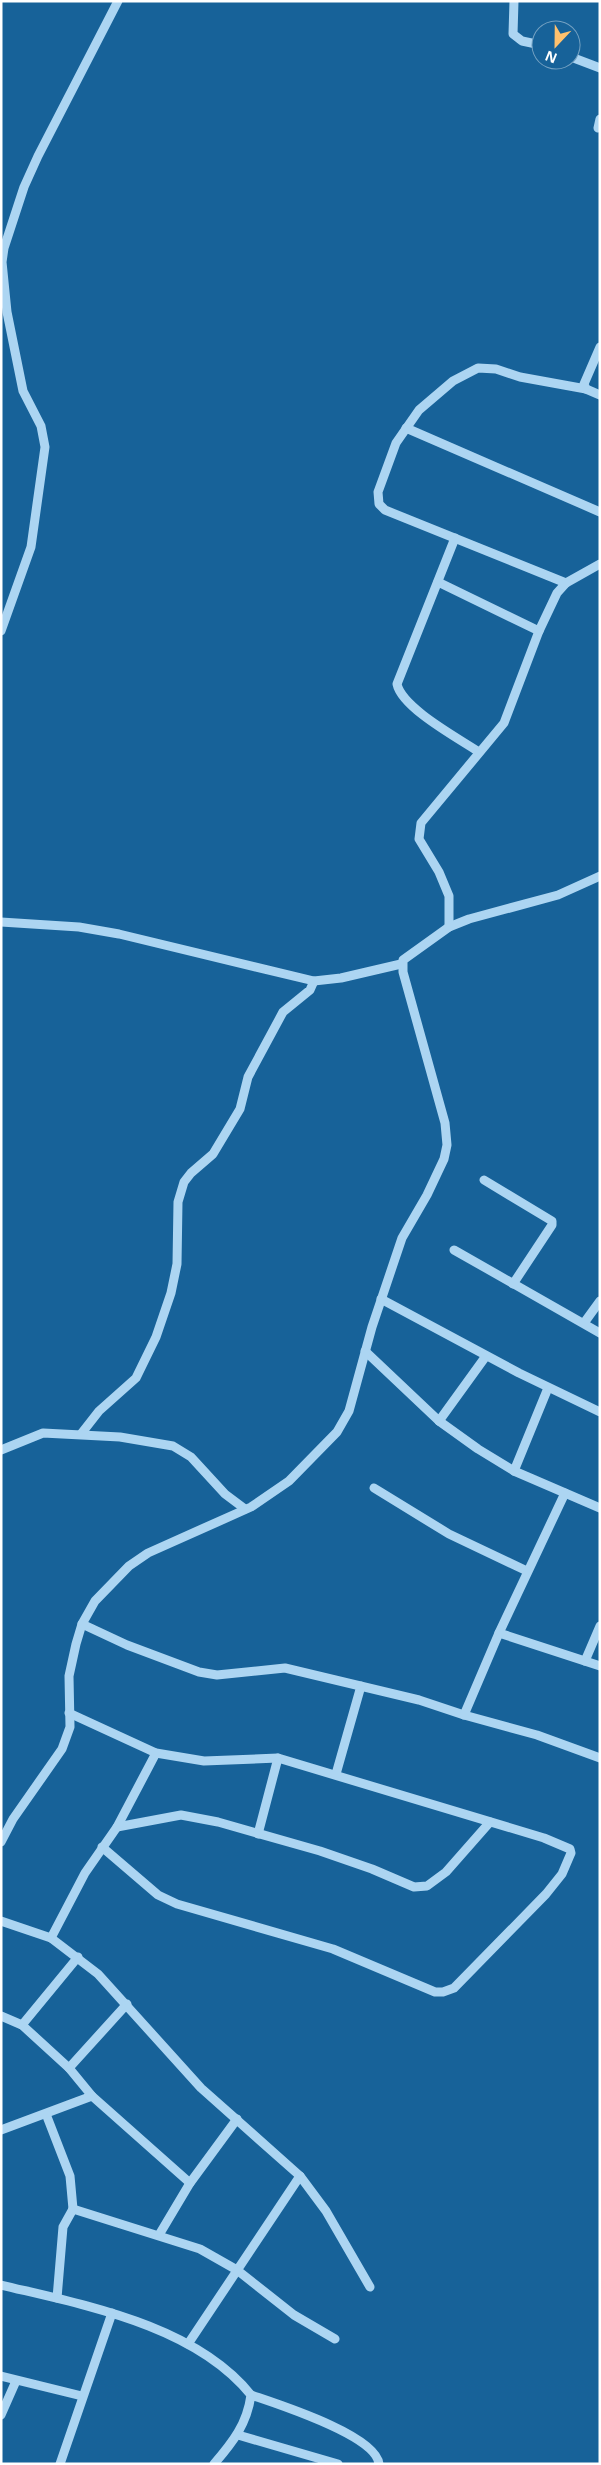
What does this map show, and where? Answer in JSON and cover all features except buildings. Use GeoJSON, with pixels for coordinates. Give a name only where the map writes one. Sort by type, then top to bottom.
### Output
{"type":"FeatureCollection","features":[{"type":"Feature","properties":{"kind":"street"},"geometry":{"type":"LineString","coordinates":[[1,631],[31,547],[37,490],[45,455],[41,426],[23,391],[7,312],[2,262],[4,248],[24,187],[38,156],[118,1]]}},
{"type":"Feature","properties":{"kind":"street"},"geometry":{"type":"LineString","coordinates":[[514,1],[512,34],[517,39],[531,42]]}},
{"type":"Feature","properties":{"kind":"street"},"geometry":{"type":"LineString","coordinates":[[581,61],[600,68]]}},
{"type":"Feature","properties":{"kind":"street"},"geometry":{"type":"LineString","coordinates":[[586,389],[584,384],[600,347]]}},
{"type":"Feature","properties":{"kind":"street"},"geometry":{"type":"LineString","coordinates":[[566,583],[385,510],[379,504],[378,492],[396,443],[419,410],[453,382],[478,368],[496,370],[520,378],[586,389],[600,395]]}},
{"type":"Feature","properties":{"kind":"street"},"geometry":{"type":"LineString","coordinates":[[406,428],[600,512]]}},
{"type":"Feature","properties":{"kind":"street"},"geometry":{"type":"LineString","coordinates":[[454,538],[397,684],[398,692],[432,720],[479,752]]}},
{"type":"Feature","properties":{"kind":"street"},"geometry":{"type":"LineString","coordinates":[[449,927],[449,896],[439,872],[421,844],[418,833],[421,823],[432,807],[498,732],[510,712],[539,631],[557,593],[566,583],[600,564]]}},
{"type":"Feature","properties":{"kind":"street"},"geometry":{"type":"LineString","coordinates":[[438,582],[539,631]]}},
{"type":"Feature","properties":{"kind":"street"},"geometry":{"type":"LineString","coordinates":[[1,922],[79,928],[119,934],[314,981],[341,978],[401,964],[449,927],[469,919],[558,895],[600,876]]}},
{"type":"Feature","properties":{"kind":"street"},"geometry":{"type":"LineString","coordinates":[[1,1842],[13,1819],[62,1749],[70,1727],[69,1676],[76,1644],[82,1624],[95,1601],[128,1566],[148,1553],[245,1509],[289,1481],[337,1432],[349,1411],[365,1351],[402,1238],[427,1195],[444,1159],[447,1145],[446,1123],[401,964]]}},
{"type":"Feature","properties":{"kind":"street"},"geometry":{"type":"LineString","coordinates":[[81,1434],[99,1411],[136,1378],[156,1337],[171,1292],[177,1264],[178,1202],[184,1182],[191,1173],[213,1154],[240,1109],[248,1077],[283,1012],[310,990],[314,981]]}},
{"type":"Feature","properties":{"kind":"street"},"geometry":{"type":"LineString","coordinates":[[484,1180],[552,1221],[552,1225],[513,1284]]}},
{"type":"Feature","properties":{"kind":"street"},"geometry":{"type":"LineString","coordinates":[[454,1250],[600,1333]]}},
{"type":"Feature","properties":{"kind":"street"},"geometry":{"type":"LineString","coordinates":[[381,1299],[548,1388],[600,1412]]}},
{"type":"Feature","properties":{"kind":"street"},"geometry":{"type":"LineString","coordinates":[[584,1323],[600,1302]]}},
{"type":"Feature","properties":{"kind":"street"},"geometry":{"type":"LineString","coordinates":[[365,1351],[439,1421],[478,1449],[514,1470],[600,1508]]}},
{"type":"Feature","properties":{"kind":"street"},"geometry":{"type":"LineString","coordinates":[[439,1421],[486,1356]]}},
{"type":"Feature","properties":{"kind":"street"},"geometry":{"type":"LineString","coordinates":[[514,1470],[548,1388]]}},
{"type":"Feature","properties":{"kind":"street"},"geometry":{"type":"LineString","coordinates":[[1,1450],[43,1433],[120,1437],[179,1448],[191,1457],[225,1494],[245,1509]]}},
{"type":"Feature","properties":{"kind":"street"},"geometry":{"type":"LineString","coordinates":[[374,1488],[449,1534],[527,1571]]}},
{"type":"Feature","properties":{"kind":"street"},"geometry":{"type":"LineString","coordinates":[[464,1715],[527,1571],[565,1493]]}},
{"type":"Feature","properties":{"kind":"street"},"geometry":{"type":"LineString","coordinates":[[82,1624],[127,1645],[199,1672],[218,1675],[285,1668],[419,1700],[464,1715],[537,1735],[600,1758]]}},
{"type":"Feature","properties":{"kind":"street"},"geometry":{"type":"LineString","coordinates":[[585,1661],[600,1626]]}},
{"type":"Feature","properties":{"kind":"street"},"geometry":{"type":"LineString","coordinates":[[499,1633],[600,1666]]}},
{"type":"Feature","properties":{"kind":"street"},"geometry":{"type":"LineString","coordinates":[[336,1774],[361,1686]]}},
{"type":"Feature","properties":{"kind":"street"},"geometry":{"type":"LineString","coordinates":[[70,1713],[156,1753],[204,1761],[278,1758],[336,1774],[565,1845],[570,1849],[571,1853],[562,1874],[529,1913],[454,1988],[443,1992],[434,1992],[333,1948],[177,1904],[158,1895],[102,1847]]}},
{"type":"Feature","properties":{"kind":"street"},"geometry":{"type":"LineString","coordinates":[[51,1938],[85,1873],[117,1827],[156,1753]]}},
{"type":"Feature","properties":{"kind":"street"},"geometry":{"type":"LineString","coordinates":[[258,1834],[278,1758]]}},
{"type":"Feature","properties":{"kind":"street"},"geometry":{"type":"LineString","coordinates":[[117,1827],[180,1815],[218,1822],[355,1863],[414,1887],[427,1886],[446,1872],[490,1822]]}},
{"type":"Feature","properties":{"kind":"street"},"geometry":{"type":"LineString","coordinates":[[1,1921],[51,1938],[78,1957],[127,2004],[201,2088],[300,2176],[326,2211],[370,2287]]}},
{"type":"Feature","properties":{"kind":"street"},"geometry":{"type":"LineString","coordinates":[[22,2025],[78,1957]]}},
{"type":"Feature","properties":{"kind":"street"},"geometry":{"type":"LineString","coordinates":[[69,2068],[127,2004]]}},
{"type":"Feature","properties":{"kind":"street"},"geometry":{"type":"LineString","coordinates":[[1,2016],[22,2025],[69,2068],[92,2096],[190,2184]]}},
{"type":"Feature","properties":{"kind":"street"},"geometry":{"type":"LineString","coordinates":[[1,2130],[92,2096]]}},
{"type":"Feature","properties":{"kind":"street"},"geometry":{"type":"LineString","coordinates":[[46,2114],[70,2176],[73,2209],[63,2227],[57,2298]]}},
{"type":"Feature","properties":{"kind":"street"},"geometry":{"type":"LineString","coordinates":[[159,2235],[190,2184],[237,2119]]}},
{"type":"Feature","properties":{"kind":"street"},"geometry":{"type":"LineString","coordinates":[[188,2344],[300,2176]]}},
{"type":"Feature","properties":{"kind":"street"},"geometry":{"type":"LineString","coordinates":[[73,2209],[200,2248],[237,2270],[294,2315],[334,2338]]}},
{"type":"Feature","properties":{"kind":"street"},"geometry":{"type":"LineString","coordinates":[[1,2285],[112,2313],[188,2344],[240,2381],[251,2395],[342,2430],[372,2450],[378,2456],[379,2464]]}},
{"type":"Feature","properties":{"kind":"street"},"geometry":{"type":"LineString","coordinates":[[60,2464],[112,2313]]}},
{"type":"Feature","properties":{"kind":"street"},"geometry":{"type":"LineString","coordinates":[[1,2376],[82,2396]]}},
{"type":"Feature","properties":{"kind":"street"},"geometry":{"type":"LineString","coordinates":[[1,2415],[16,2381]]}},
{"type":"Feature","properties":{"kind":"street"},"geometry":{"type":"LineString","coordinates":[[214,2464],[238,2435],[248,2412],[251,2395]]}},
{"type":"Feature","properties":{"kind":"street"},"geometry":{"type":"LineString","coordinates":[[238,2435],[338,2464]]}}]}
